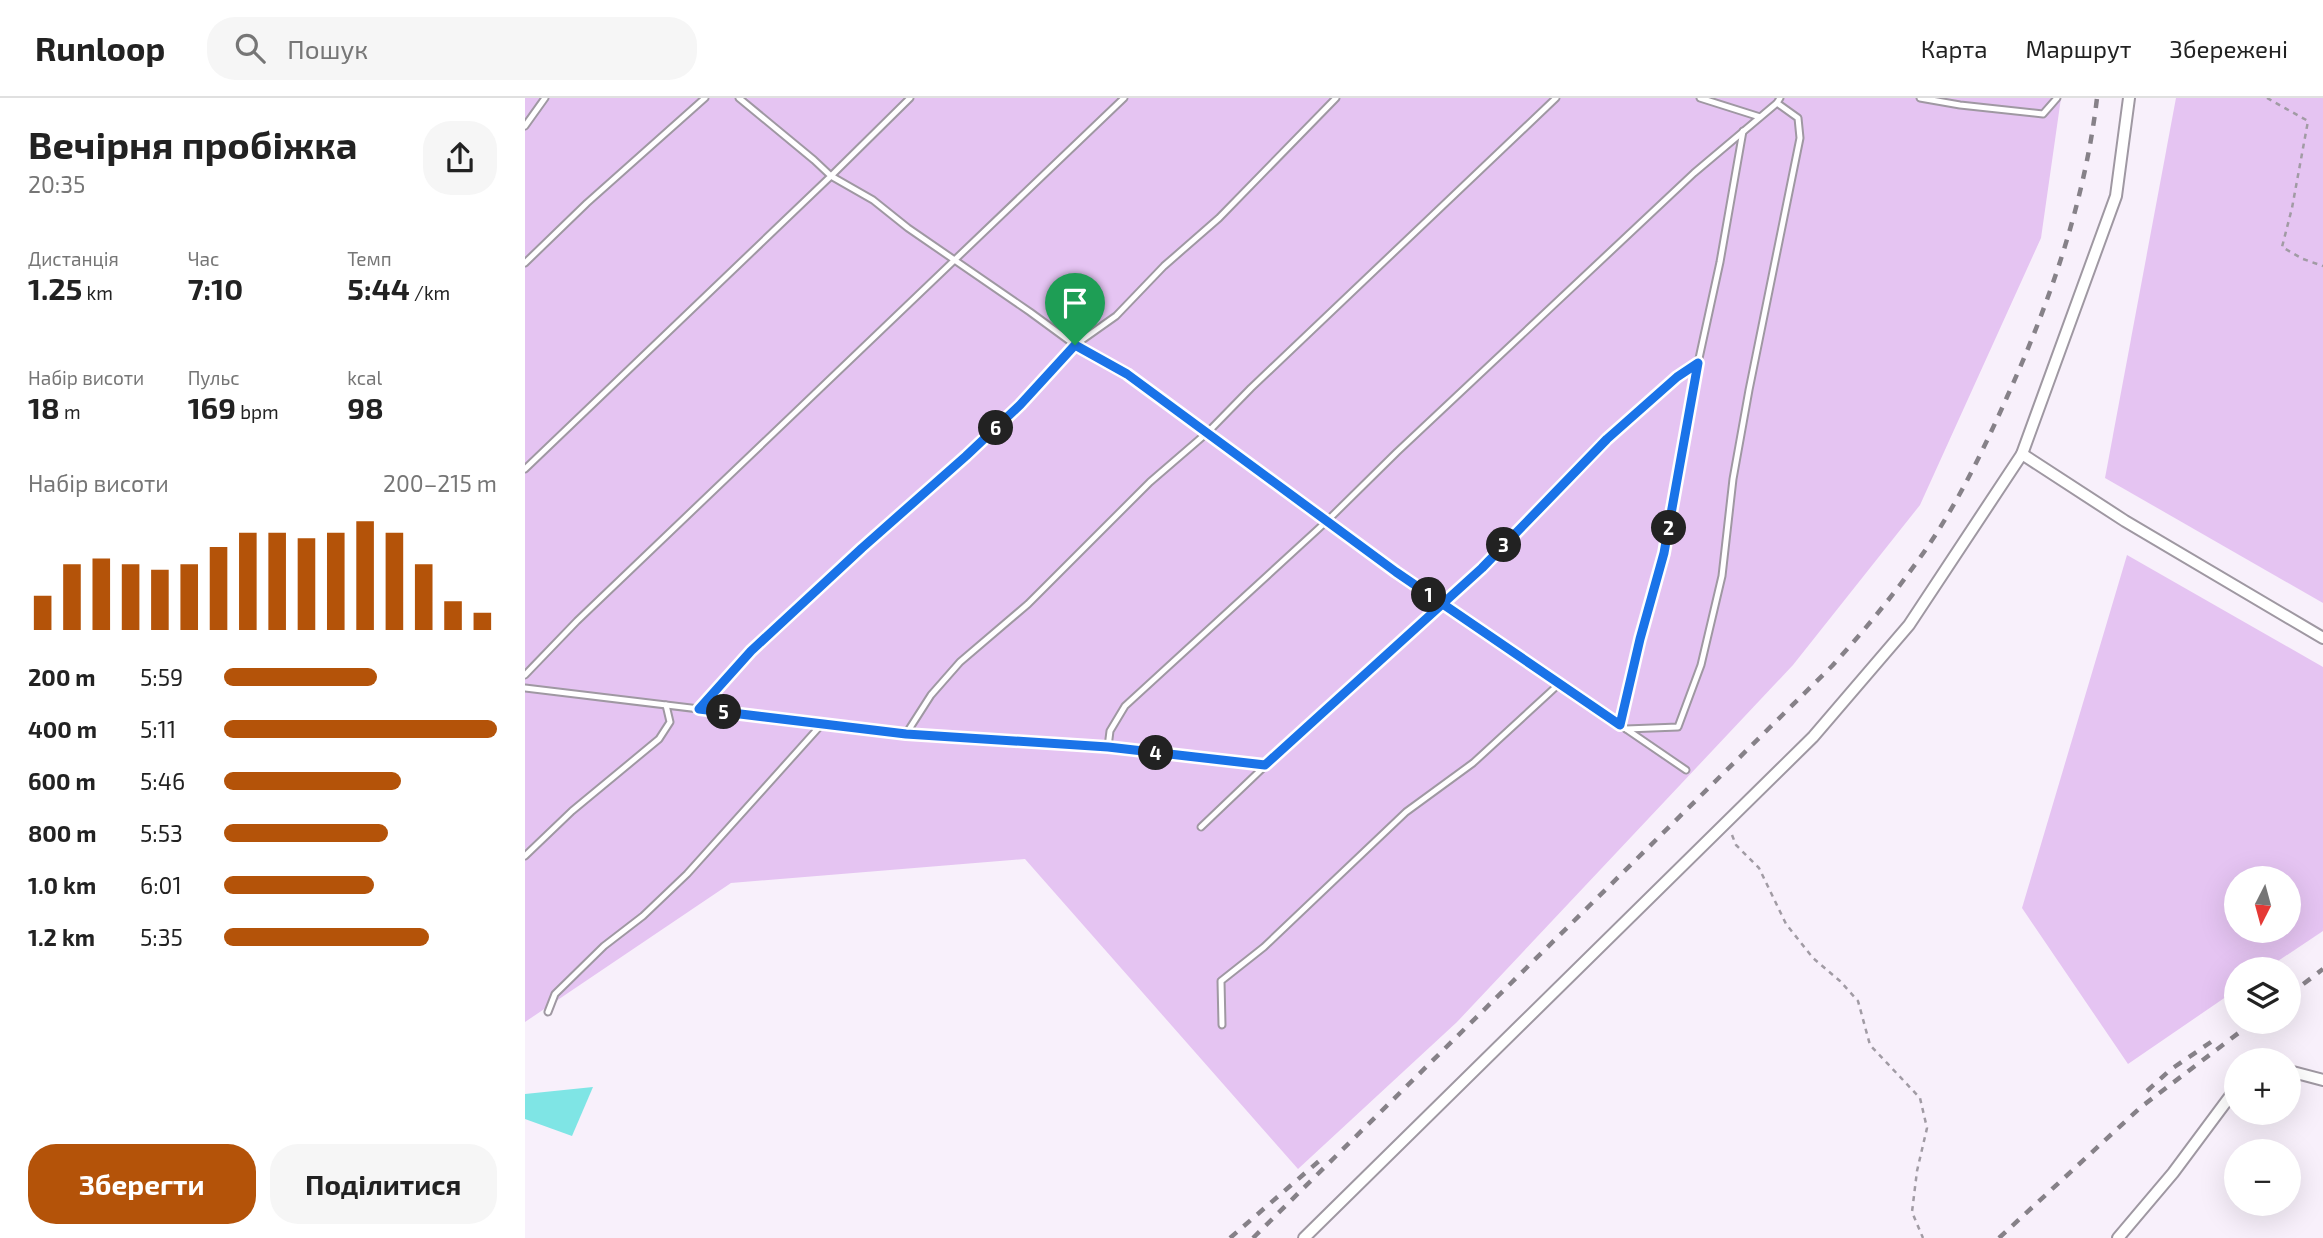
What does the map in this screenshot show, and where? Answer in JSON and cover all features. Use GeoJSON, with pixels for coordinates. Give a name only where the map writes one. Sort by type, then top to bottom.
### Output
{"type":"FeatureCollection","features":[{"type":"Feature","properties":{"kind":"street"},"geometry":{"type":"LineString","coordinates":[[1304,1238],[1813,737],[1909,625],[2022,454],[2116,195],[2129,98]]}},
{"type":"Feature","properties":{"kind":"street"},"geometry":{"type":"LineString","coordinates":[[2022,454],[2125,521],[2323,638]]}},
{"type":"Feature","properties":{"kind":"street"},"geometry":{"type":"LineString","coordinates":[[2301,1074],[2323,1080]]}},
{"type":"Feature","properties":{"kind":"street"},"geometry":{"type":"LineString","coordinates":[[2118,1238],[2173,1173],[2224,1104]]}},
{"type":"Feature","properties":{"kind":"lane"},"geometry":{"type":"LineString","coordinates":[[525,126],[545,98]]}},
{"type":"Feature","properties":{"kind":"lane"},"geometry":{"type":"LineString","coordinates":[[525,263],[587,203],[705,98]]}},
{"type":"Feature","properties":{"kind":"lane"},"geometry":{"type":"LineString","coordinates":[[739,98],[831,176],[873,200],[1075,345],[1127,374],[1396,572],[1686,770]]}},
{"type":"Feature","properties":{"kind":"lane"},"geometry":{"type":"LineString","coordinates":[[525,469],[910,98]]}},
{"type":"Feature","properties":{"kind":"lane"},"geometry":{"type":"LineString","coordinates":[[525,676],[576,621],[1124,98]]}},
{"type":"Feature","properties":{"kind":"lane"},"geometry":{"type":"LineString","coordinates":[[699,709],[751,651],[1020,405],[1075,345],[1116,316],[1164,267],[1219,218],[1335,98]]}},
{"type":"Feature","properties":{"kind":"lane"},"geometry":{"type":"LineString","coordinates":[[906,734],[931,695],[960,662],[1028,604],[1150,482],[1208,432],[1556,98]]}},
{"type":"Feature","properties":{"kind":"lane"},"geometry":{"type":"LineString","coordinates":[[1700,98],[1760,117]]}},
{"type":"Feature","properties":{"kind":"lane"},"geometry":{"type":"LineString","coordinates":[[1920,98],[2043,114],[2057,98]]}},
{"type":"Feature","properties":{"kind":"lane"},"geometry":{"type":"LineString","coordinates":[[1971,98],[1971,106]]}},
{"type":"Feature","properties":{"kind":"lane"},"geometry":{"type":"LineString","coordinates":[[1108,747],[1109,731],[1125,706],[1328,520],[1572,286],[1694,173],[1779,100],[1798,118],[1800,138],[1749,390],[1733,479],[1721,576],[1701,665],[1678,727],[1623,727]]}},
{"type":"Feature","properties":{"kind":"lane"},"geometry":{"type":"LineString","coordinates":[[1623,727],[1640,639],[1664,553],[1744,131]]}},
{"type":"Feature","properties":{"kind":"lane"},"geometry":{"type":"LineString","coordinates":[[1201,827],[1265,765],[1482,568],[1607,439],[1677,377],[1698,363]]}},
{"type":"Feature","properties":{"kind":"lane"},"geometry":{"type":"LineString","coordinates":[[1222,1025],[1221,981],[1264,947],[1406,812],[1473,763],[1559,684]]}},
{"type":"Feature","properties":{"kind":"lane"},"geometry":{"type":"LineString","coordinates":[[525,688],[906,734],[1108,747],[1265,765]]}},
{"type":"Feature","properties":{"kind":"lane"},"geometry":{"type":"LineString","coordinates":[[525,856],[572,811],[659,739],[670,722],[666,705]]}},
{"type":"Feature","properties":{"kind":"lane"},"geometry":{"type":"LineString","coordinates":[[548,1012],[555,995],[604,946],[643,916],[687,874],[822,724]]}},
{"type":"Feature","properties":{"kind":"path"},"geometry":{"type":"LineString","coordinates":[[2267,98],[2308,121],[2293,208],[2282,247],[2323,266]]}},
{"type":"Feature","properties":{"kind":"path"},"geometry":{"type":"LineString","coordinates":[[1727,822],[1736,845],[1759,868],[1786,924],[1813,958],[1858,1000],[1870,1045],[1920,1098],[1927,1128],[1917,1171],[1912,1212],[1923,1238]]}},
{"type":"Feature","properties":{"kind":"shaded area"},"geometry":{"type":"Polygon","coordinates":[[[525,98],[2061,98],[2041,238],[1920,505],[1793,665],[1457,1022],[1298,1169],[1025,859],[731,883],[525,1022],[525,98]]]}},
{"type":"Feature","properties":{"kind":"shaded area"},"geometry":{"type":"Polygon","coordinates":[[[2176,98],[2323,98],[2323,603],[2105,478],[2176,98]]]}},
{"type":"Feature","properties":{"kind":"shaded area"},"geometry":{"type":"Polygon","coordinates":[[[2127,555],[2323,667],[2323,931],[2284,957],[2224,957],[2224,998],[2128,1064],[2022,908],[2127,555]]]}},
{"type":"Feature","properties":{"kind":"water"},"geometry":{"type":"Polygon","coordinates":[[[593,1087],[572,1136],[525,1119],[525,1094],[593,1087]]]}},
{"type":"Feature","properties":{"kind":"railway"},"geometry":{"type":"LineString","coordinates":[[1253,1238],[1832,666],[1909,573],[1967,480],[1998,418],[2038,325],[2075,213],[2097,98]]}},
{"type":"Feature","properties":{"kind":"railway"},"geometry":{"type":"LineString","coordinates":[[2301,986],[2323,969]]}},
{"type":"Feature","properties":{"kind":"railway"},"geometry":{"type":"LineString","coordinates":[[1999,1238],[2141,1107],[2237,1034]]}},
{"type":"Feature","properties":{"kind":"railway"},"geometry":{"type":"LineString","coordinates":[[2147,1091],[2170,1070],[2211,1042]]}},
{"type":"Feature","properties":{"kind":"railway"},"geometry":{"type":"LineString","coordinates":[[1230,1238],[1319,1161]]}},
{"type":"Feature","properties":{"kind":"route"},"geometry":{"type":"LineString","coordinates":[[1075,345],[1020,405],[966,456],[751,651],[699,709],[906,734],[1108,747],[1265,765],[1442,603],[1482,568],[1607,439],[1677,377],[1698,363],[1664,553],[1620,725],[1442,603],[1396,572],[1127,374],[1075,345]]}}]}
